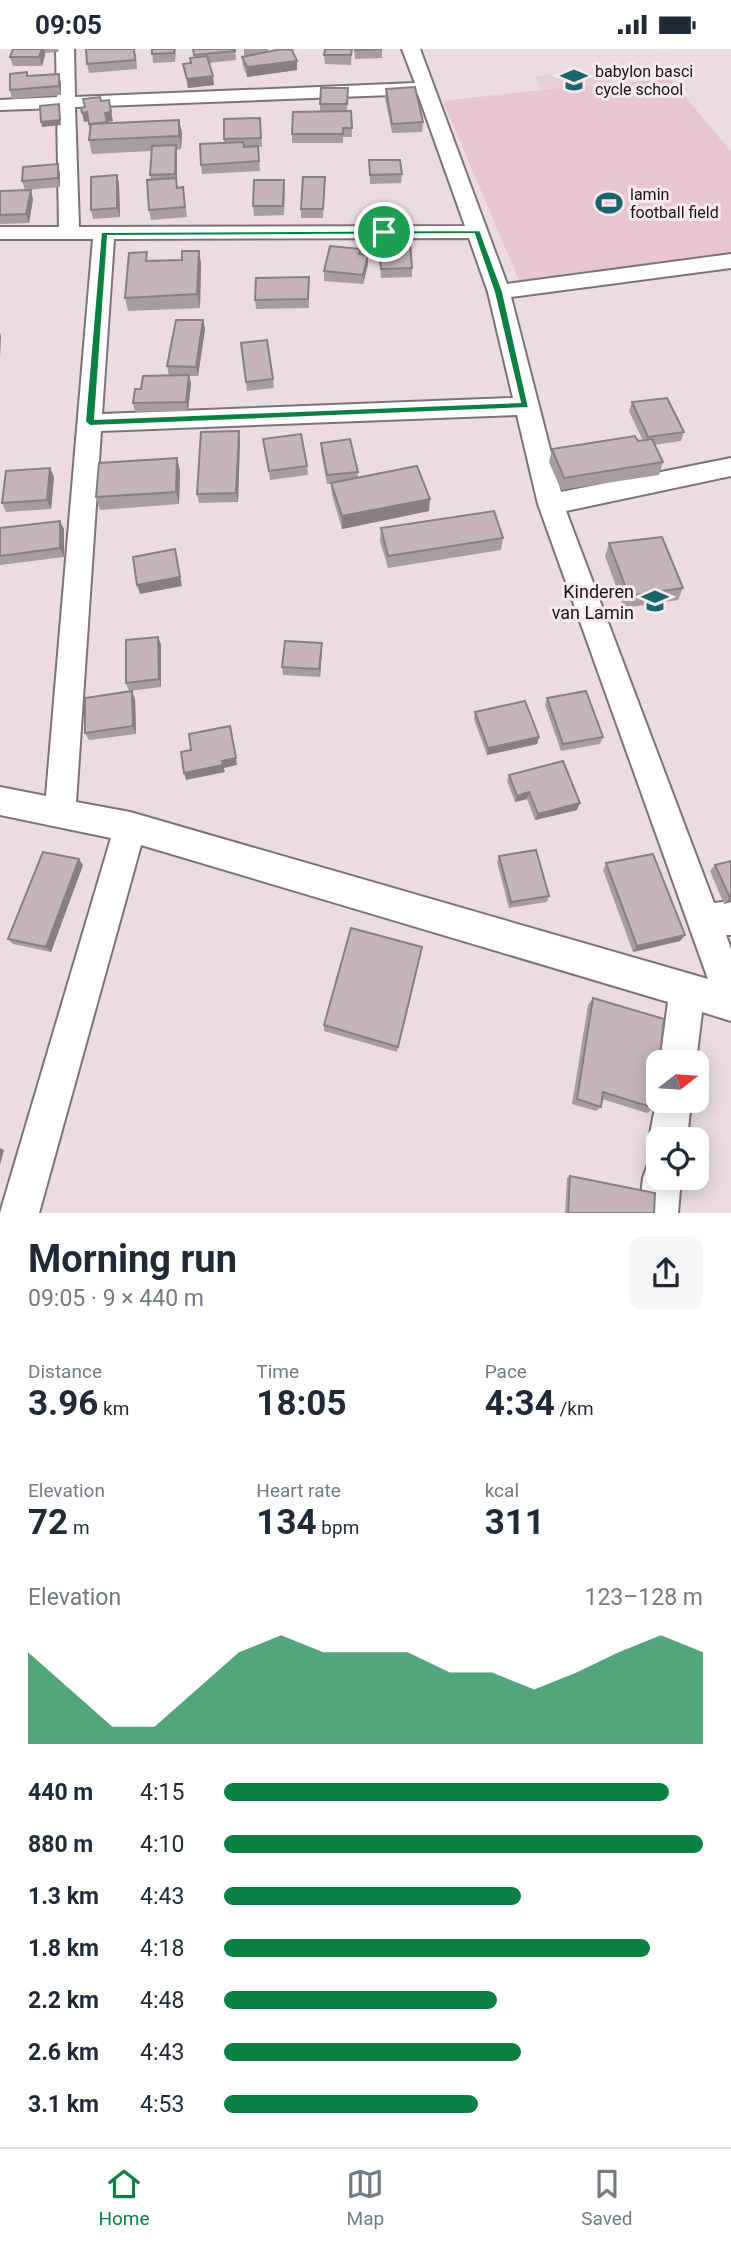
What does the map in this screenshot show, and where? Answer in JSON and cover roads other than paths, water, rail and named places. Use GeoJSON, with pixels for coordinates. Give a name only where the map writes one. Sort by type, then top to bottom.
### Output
{"type":"FeatureCollection","features":[{"type":"Feature","properties":{"kind":"street"},"geometry":{"type":"LineString","coordinates":[[65,49],[69,233]]}},
{"type":"Feature","properties":{"kind":"street"},"geometry":{"type":"LineString","coordinates":[[411,49],[427,87],[499,292],[551,504],[717,919],[731,995]]}},
{"type":"Feature","properties":{"kind":"street"},"geometry":{"type":"LineString","coordinates":[[0,105],[427,87]]}},
{"type":"Feature","properties":{"kind":"street"},"geometry":{"type":"LineString","coordinates":[[0,233],[477,232]]}},
{"type":"Feature","properties":{"kind":"street"},"geometry":{"type":"LineString","coordinates":[[60,813],[104,233]]}},
{"type":"Feature","properties":{"kind":"street"},"geometry":{"type":"LineString","coordinates":[[499,292],[731,261]]}},
{"type":"Feature","properties":{"kind":"street"},"geometry":{"type":"LineString","coordinates":[[90,422],[525,405]]}},
{"type":"Feature","properties":{"kind":"street"},"geometry":{"type":"LineString","coordinates":[[551,504],[731,467]]}},
{"type":"Feature","properties":{"kind":"street"},"geometry":{"type":"LineString","coordinates":[[0,801],[130,827],[731,1003]]}},
{"type":"Feature","properties":{"kind":"street"},"geometry":{"type":"LineString","coordinates":[[19,1213],[130,827]]}},
{"type":"Feature","properties":{"kind":"street"},"geometry":{"type":"LineString","coordinates":[[679,1050],[687,989]]}},
{"type":"Feature","properties":{"kind":"street"},"geometry":{"type":"LineString","coordinates":[[658,1213],[661,1190]]}},
{"type":"Feature","properties":{"kind":"place","name":"babylon basci cycle school"},"geometry":{"type":"Point","coordinates":[574,80]}},
{"type":"Feature","properties":{"kind":"place","name":"lamin football field"},"geometry":{"type":"Point","coordinates":[609,203]}},
{"type":"Feature","properties":{"kind":"place","name":"Kinderen van Lamin"},"geometry":{"type":"Point","coordinates":[655,601]}}]}
